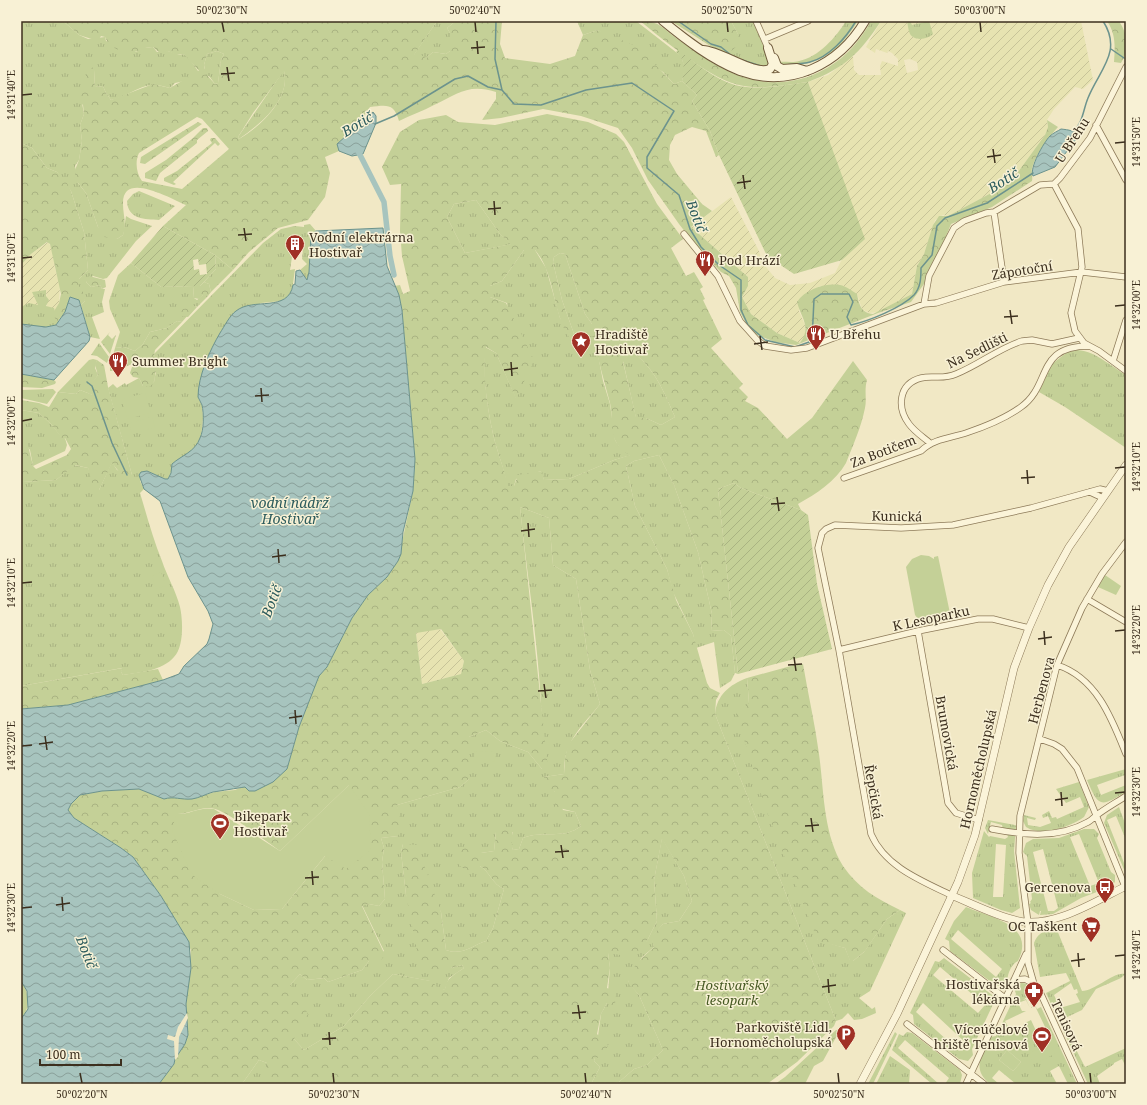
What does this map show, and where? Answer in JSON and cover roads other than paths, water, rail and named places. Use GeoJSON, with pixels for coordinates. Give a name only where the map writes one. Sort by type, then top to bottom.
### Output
{"type":"FeatureCollection","features":[{"type":"Feature","properties":{"kind":"main road"},"geometry":{"type":"LineString","coordinates":[[663,21],[702,50],[728,65],[754,75],[780,77],[808,71],[828,61],[854,39],[865,21]]}},
{"type":"Feature","properties":{"kind":"main road"},"geometry":{"type":"LineString","coordinates":[[702,50],[714,51],[744,65],[765,70],[770,69],[773,66],[769,50]]}},
{"type":"Feature","properties":{"kind":"main road"},"geometry":{"type":"LineString","coordinates":[[769,50],[781,69],[797,68],[808,71]]}},
{"type":"Feature","properties":{"kind":"street"},"geometry":{"type":"LineString","coordinates":[[756,21],[769,50]]}},
{"type":"Feature","properties":{"kind":"street"},"geometry":{"type":"LineString","coordinates":[[765,39],[808,21]]}},
{"type":"Feature","properties":{"kind":"street","name":"U Břehu"},"geometry":{"type":"LineString","coordinates":[[1054,184],[1090,138],[1126,67]]}},
{"type":"Feature","properties":{"kind":"street"},"geometry":{"type":"LineString","coordinates":[[1096,125],[1126,180]]}},
{"type":"Feature","properties":{"kind":"street"},"geometry":{"type":"LineString","coordinates":[[684,234],[718,276],[740,321],[757,340],[765,346],[791,350],[807,348],[924,304],[929,276],[954,228],[964,221],[986,213],[994,212],[1040,185],[1054,184],[1078,229],[1082,272],[1071,313],[1073,326],[1079,338],[1126,371]]}},
{"type":"Feature","properties":{"kind":"street"},"geometry":{"type":"LineString","coordinates":[[994,212],[1004,282]]}},
{"type":"Feature","properties":{"kind":"street","name":"Zápotoční"},"geometry":{"type":"LineString","coordinates":[[924,304],[936,303],[1004,282],[1082,272],[1126,277]]}},
{"type":"Feature","properties":{"kind":"street"},"geometry":{"type":"LineString","coordinates":[[1113,361],[1126,320]]}},
{"type":"Feature","properties":{"kind":"street","name":"Na Sedlišti"},"geometry":{"type":"LineString","coordinates":[[930,443],[910,425],[905,418],[901,405],[902,393],[912,381],[922,378],[940,378],[957,374],[1022,341],[1032,340],[1052,344],[1079,338]]}},
{"type":"Feature","properties":{"kind":"street","name":"Za Botičem"},"geometry":{"type":"LineString","coordinates":[[844,478],[921,451],[930,443],[971,431],[1021,408],[1029,401],[1043,373],[1054,357],[1067,349],[1089,346]]}},
{"type":"Feature","properties":{"kind":"street","name":"Hornoměcholupská"},"geometry":{"type":"LineString","coordinates":[[860,1084],[893,1020],[953,896],[978,820],[1014,668],[1029,628],[1048,585],[1068,547],[1126,465]]}},
{"type":"Feature","properties":{"kind":"street","name":"Kunická"},"geometry":{"type":"LineString","coordinates":[[839,650],[818,548],[820,536],[826,528],[837,525],[901,528],[953,525],[1031,508],[1100,489],[1108,491]]}},
{"type":"Feature","properties":{"kind":"street"},"geometry":{"type":"LineString","coordinates":[[1090,492],[1103,498]]}},
{"type":"Feature","properties":{"kind":"street","name":"Herbenova"},"geometry":{"type":"LineString","coordinates":[[1020,834],[1020,816],[1057,665],[1087,599],[1102,574],[1126,542]]}},
{"type":"Feature","properties":{"kind":"street"},"geometry":{"type":"LineString","coordinates":[[1087,599],[1126,622]]}},
{"type":"Feature","properties":{"kind":"street","name":"K Lesoparku"},"geometry":{"type":"LineString","coordinates":[[839,650],[918,631],[983,618],[1008,622],[1029,628]]}},
{"type":"Feature","properties":{"kind":"street","name":"Brumovická"},"geometry":{"type":"LineString","coordinates":[[918,631],[948,803],[950,808],[956,813],[978,820]]}},
{"type":"Feature","properties":{"kind":"street","name":"Řepčická"},"geometry":{"type":"LineString","coordinates":[[839,650],[869,830],[873,839],[881,852],[896,866],[953,896]]}},
{"type":"Feature","properties":{"kind":"street"},"geometry":{"type":"LineString","coordinates":[[1057,665],[1080,677],[1100,698],[1107,709],[1126,754]]}},
{"type":"Feature","properties":{"kind":"street"},"geometry":{"type":"LineString","coordinates":[[953,896],[1007,918],[1028,923],[1043,923],[1057,919],[1126,887],[1084,781],[1072,760],[1057,745],[1040,739]]}},
{"type":"Feature","properties":{"kind":"street"},"geometry":{"type":"LineString","coordinates":[[992,829],[1020,834],[1044,834],[1069,831],[1090,821],[1126,796]]}},
{"type":"Feature","properties":{"kind":"street","name":"Tenisová"},"geometry":{"type":"LineString","coordinates":[[1020,834],[1019,853],[1028,923],[1028,963],[1034,984],[1040,992],[1082,1084]]}},
{"type":"Feature","properties":{"kind":"street"},"geometry":{"type":"LineString","coordinates":[[966,1084],[1006,999],[1028,946]]}},
{"type":"Feature","properties":{"kind":"street"},"geometry":{"type":"LineString","coordinates":[[943,950],[1006,999]]}},
{"type":"Feature","properties":{"kind":"street"},"geometry":{"type":"LineString","coordinates":[[1014,980],[1024,979],[1034,984]]}},
{"type":"Feature","properties":{"kind":"street"},"geometry":{"type":"LineString","coordinates":[[907,1024],[984,1084]]}},
{"type":"Feature","properties":{"kind":"water"},"geometry":{"type":"Polygon","coordinates":[[[373,112],[376,116],[376,123],[363,154],[352,156],[339,151],[337,144],[373,112]]]}},
{"type":"Feature","properties":{"kind":"water"},"geometry":{"type":"Polygon","coordinates":[[[1061,129],[1073,132],[1077,138],[1055,167],[1033,176],[1033,167],[1041,149],[1050,136],[1061,129]]]}},
{"type":"Feature","properties":{"kind":"water","name":"vodní nádrž Hostivař"},"geometry":{"type":"Polygon","coordinates":[[[383,228],[387,266],[399,295],[402,310],[415,459],[413,491],[403,532],[401,554],[387,577],[368,595],[352,618],[327,667],[319,676],[299,727],[287,769],[273,782],[255,791],[249,791],[245,787],[213,792],[192,799],[164,799],[139,789],[102,791],[80,795],[71,804],[68,810],[74,818],[133,857],[161,896],[189,942],[191,968],[186,1004],[188,1035],[185,1044],[175,1059],[174,1064],[159,1084],[21,1084],[21,1019],[28,1009],[27,991],[21,981],[21,709],[68,705],[163,680],[179,674],[184,666],[207,644],[213,624],[208,611],[188,577],[160,501],[144,489],[139,475],[141,472],[147,471],[168,479],[171,473],[172,464],[192,450],[198,443],[203,422],[202,405],[198,397],[200,381],[205,364],[216,340],[229,318],[236,311],[251,305],[277,302],[290,294],[293,285],[295,284],[296,271],[300,270],[307,280],[309,272],[311,234],[316,231],[383,228]]]}},
{"type":"Feature","properties":{"kind":"water"},"geometry":{"type":"Polygon","coordinates":[[[70,297],[79,300],[90,337],[89,341],[54,380],[21,374],[21,324],[46,327],[56,325],[65,312],[70,297]]]}},
{"type":"Feature","properties":{"kind":"waterway"},"geometry":{"type":"LineString","coordinates":[[496,21],[495,59],[502,90]]}},
{"type":"Feature","properties":{"kind":"waterway"},"geometry":{"type":"LineString","coordinates":[[678,21],[711,44],[721,47],[731,55]]}},
{"type":"Feature","properties":{"kind":"waterway"},"geometry":{"type":"LineString","coordinates":[[784,65],[810,62],[824,56],[842,40],[856,21]]}},
{"type":"Feature","properties":{"kind":"waterway","name":"Botič"},"geometry":{"type":"LineString","coordinates":[[1073,132],[1079,125],[1088,98],[1103,70],[1110,52],[1111,42],[1109,32],[1103,21]]}},
{"type":"Feature","properties":{"kind":"waterway"},"geometry":{"type":"LineString","coordinates":[[1111,49],[1124,58]]}},
{"type":"Feature","properties":{"kind":"waterway"},"geometry":{"type":"LineString","coordinates":[[742,60],[761,66]]}},
{"type":"Feature","properties":{"kind":"waterway","name":"Botič"},"geometry":{"type":"LineString","coordinates":[[375,124],[394,116],[455,79],[468,76],[488,87],[502,90],[514,104],[541,105],[586,90],[632,83],[674,111],[647,157],[647,168],[679,195],[690,229],[701,247],[719,265],[741,280],[741,310],[748,325],[765,340],[795,347],[812,341],[814,299],[821,294],[849,294],[853,302],[847,317],[851,325],[884,313],[908,300],[918,289],[921,278],[921,268],[932,255],[937,226],[945,218],[987,203],[1033,173]]}},
{"type":"Feature","properties":{"kind":"waterway"},"geometry":{"type":"LineString","coordinates":[[357,149],[384,202],[390,256],[394,275]]}},
{"type":"Feature","properties":{"kind":"waterway"},"geometry":{"type":"LineString","coordinates":[[87,382],[92,386],[112,443],[127,475]]}},
{"type":"Feature","properties":{"kind":"place","name":"Vodní elektrárna Hostivař"},"geometry":{"type":"Point","coordinates":[295,261]}},
{"type":"Feature","properties":{"kind":"place","name":"Pod Hrází"},"geometry":{"type":"Point","coordinates":[705,277]}},
{"type":"Feature","properties":{"kind":"place","name":"U Břehu"},"geometry":{"type":"Point","coordinates":[816,351]}},
{"type":"Feature","properties":{"kind":"place","name":"Hradiště Hostivař"},"geometry":{"type":"Point","coordinates":[581,358]}},
{"type":"Feature","properties":{"kind":"place","name":"Summer Bright"},"geometry":{"type":"Point","coordinates":[118,378]}},
{"type":"Feature","properties":{"kind":"place","name":"Bikepark Hostivař"},"geometry":{"type":"Point","coordinates":[220,840]}},
{"type":"Feature","properties":{"kind":"place","name":"Gercenova"},"geometry":{"type":"Point","coordinates":[1105,904]}},
{"type":"Feature","properties":{"kind":"place","name":"OC Taškent"},"geometry":{"type":"Point","coordinates":[1091,943]}},
{"type":"Feature","properties":{"kind":"place","name":"Hostivařská lékárna"},"geometry":{"type":"Point","coordinates":[1034,1008]}},
{"type":"Feature","properties":{"kind":"place","name":"Parkoviště Lidl, Hornoměcholupská"},"geometry":{"type":"Point","coordinates":[846,1051]}},
{"type":"Feature","properties":{"kind":"place","name":"Víceúčelové hřiště Tenisová"},"geometry":{"type":"Point","coordinates":[1042,1053]}},
{"type":"Feature","properties":{"kind":"park label","name":"Hostivařský lesopark"},"geometry":{"type":"Point","coordinates":[732,992]}}]}
